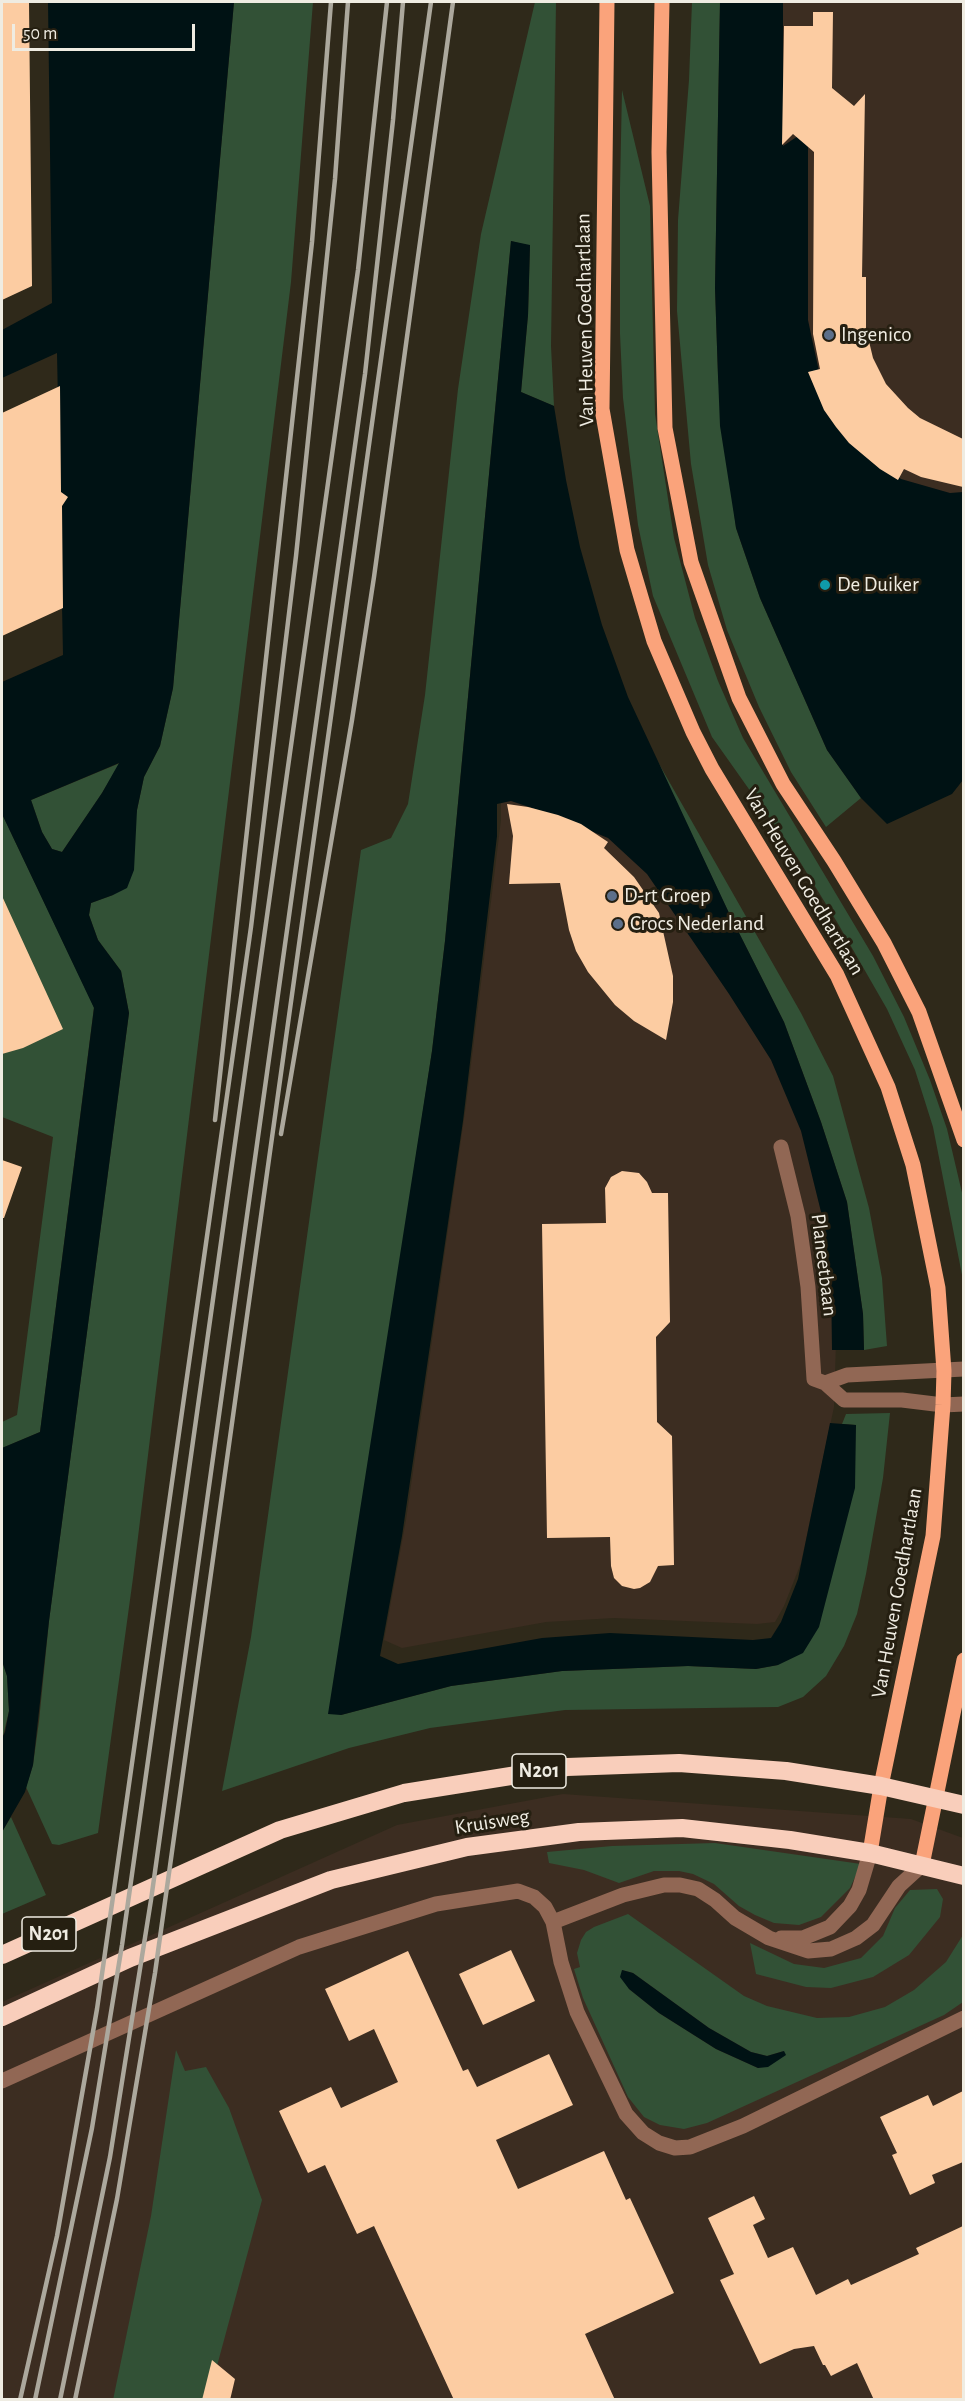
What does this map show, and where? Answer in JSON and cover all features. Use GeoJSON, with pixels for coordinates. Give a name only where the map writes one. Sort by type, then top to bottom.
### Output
{"type":"FeatureCollection","features":[{"type":"Feature","properties":{"kind":"highway","name":"Kruisweg"},"geometry":{"type":"LineString","coordinates":[[2,1955],[280,1830],[404,1793],[567,1767],[679,1763],[786,1771],[881,1786]]}},
{"type":"Feature","properties":{"kind":"highway","name":"N201"},"geometry":{"type":"LineString","coordinates":[[881,1786],[963,1805]]}},
{"type":"Feature","properties":{"kind":"highway","name":"Kruisweg"},"geometry":{"type":"LineString","coordinates":[[2,2017],[130,1958],[331,1880],[467,1847],[579,1832],[682,1828],[790,1840],[870,1853]]}},
{"type":"Feature","properties":{"kind":"highway","name":"N201"},"geometry":{"type":"LineString","coordinates":[[870,1853],[922,1864],[963,1876]]}},
{"type":"Feature","properties":{"kind":"main road","name":"Van Heuven Goedhartlaan"},"geometry":{"type":"LineString","coordinates":[[607,2],[602,409],[627,550],[654,641],[693,732],[712,769],[837,975],[888,1087],[913,1165],[940,1310],[944,1371],[943,1405],[933,1536],[881,1786],[870,1853]]}},
{"type":"Feature","properties":{"kind":"main road","name":"Van Heuven Goedhartlaan"},"geometry":{"type":"LineString","coordinates":[[662,2],[659,152],[665,428],[691,562],[739,698],[783,784],[884,943],[919,1012],[963,1140]]}},
{"type":"Feature","properties":{"kind":"main road"},"geometry":{"type":"LineString","coordinates":[[922,1864],[963,1660]]}},
{"type":"Feature","properties":{"kind":"street","name":"Planeetbaan"},"geometry":{"type":"LineString","coordinates":[[781,1147],[798,1216],[808,1287],[814,1379],[825,1383],[844,1400],[902,1400],[943,1405]]}},
{"type":"Feature","properties":{"kind":"street"},"geometry":{"type":"LineString","coordinates":[[825,1383],[847,1375],[963,1370]]}},
{"type":"Feature","properties":{"kind":"street"},"geometry":{"type":"LineString","coordinates":[[943,1405],[963,1404]]}},
{"type":"Feature","properties":{"kind":"street"},"geometry":{"type":"LineString","coordinates":[[770,1938],[803,1938],[830,1927],[850,1906],[859,1890],[870,1853]]}},
{"type":"Feature","properties":{"kind":"street"},"geometry":{"type":"LineString","coordinates":[[553,1922],[623,1894],[664,1885],[680,1885],[698,1889],[715,1900],[735,1918],[770,1938],[808,1951],[831,1949],[856,1938],[873,1925],[899,1886],[922,1864]]}},
{"type":"Feature","properties":{"kind":"street"},"geometry":{"type":"LineString","coordinates":[[2,2081],[299,1947],[436,1904],[518,1891],[534,1897],[545,1907],[553,1922],[561,1962],[577,2012],[626,2114],[643,2133],[659,2144],[675,2148],[690,2147],[743,2126],[963,2018]]}},
{"type":"Feature","properties":{"kind":"shaded area"},"geometry":{"type":"Polygon","coordinates":[[[48,2],[234,2],[173,688],[160,746],[144,777],[137,810],[134,870],[127,888],[91,903],[89,915],[98,940],[121,971],[129,1013],[49,1621],[33,1765],[25,1792],[2,1832],[2,1738],[9,1711],[7,1676],[2,1661],[2,1448],[40,1432],[94,1008],[2,814],[2,682],[63,655],[57,353],[2,378],[2,330],[52,303],[48,2]],[[119,763],[31,800],[42,832],[52,849],[62,852],[102,793],[119,763]]]}},
{"type":"Feature","properties":{"kind":"shaded area"},"geometry":{"type":"Polygon","coordinates":[[[720,2],[783,2],[783,146],[801,134],[808,147],[808,320],[824,395],[857,442],[901,479],[950,493],[963,492],[963,780],[952,794],[887,824],[861,798],[827,750],[760,598],[736,528],[720,426],[715,288],[720,2]]]}},
{"type":"Feature","properties":{"kind":"shaded area"},"geometry":{"type":"Polygon","coordinates":[[[753,2],[963,2],[963,525],[758,404],[753,2]]]}},
{"type":"Feature","properties":{"kind":"shaded area"},"geometry":{"type":"Polygon","coordinates":[[[511,241],[530,245],[528,315],[521,392],[554,406],[580,547],[602,625],[628,697],[729,913],[784,1022],[821,1122],[847,1202],[863,1314],[864,1350],[832,1350],[831,1277],[822,1216],[801,1131],[771,1060],[729,994],[647,874],[608,838],[511,801],[497,804],[497,836],[463,1121],[402,1536],[380,1656],[398,1664],[542,1638],[610,1633],[753,1640],[771,1638],[781,1622],[798,1579],[830,1423],[856,1425],[855,1488],[819,1627],[803,1653],[778,1665],[756,1669],[688,1666],[562,1671],[451,1686],[341,1715],[328,1714],[432,1051],[445,941],[511,241]]]}},
{"type":"Feature","properties":{"kind":"shaded area"},"geometry":{"type":"Polygon","coordinates":[[[501,789],[612,823],[775,1045],[826,1200],[837,1310],[834,1407],[801,1563],[775,1622],[757,1624],[614,1618],[546,1622],[402,1648],[384,1640],[406,1520],[466,1105],[501,820],[501,789]]]}},
{"type":"Feature","properties":{"kind":"shaded area"},"geometry":{"type":"Polygon","coordinates":[[[563,1794],[911,1819],[963,1838],[963,2399],[2,2399],[2,2002],[397,1825],[563,1794]]]}},
{"type":"Feature","properties":{"kind":"shaded area"},"geometry":{"type":"Polygon","coordinates":[[[622,1970],[633,1973],[709,2028],[751,2052],[767,2056],[784,2051],[786,2055],[768,2067],[758,2068],[716,2049],[659,2013],[629,1989],[620,1977],[622,1970]]]}},
{"type":"Feature","properties":{"kind":"green space"},"geometry":{"type":"Polygon","coordinates":[[[234,2],[313,2],[291,282],[133,1578],[98,1833],[59,1845],[52,1844],[26,1787],[33,1765],[39,1721],[49,1621],[129,1013],[121,971],[98,940],[89,915],[91,903],[113,895],[144,777],[160,746],[173,688],[234,2]]]}},
{"type":"Feature","properties":{"kind":"green space"},"geometry":{"type":"Polygon","coordinates":[[[535,2],[556,2],[551,346],[554,406],[521,392],[528,315],[530,246],[511,241],[445,941],[432,1051],[385,1362],[341,1715],[451,1686],[562,1671],[688,1666],[756,1669],[778,1665],[856,1425],[842,1424],[846,1414],[890,1413],[883,1478],[857,1614],[844,1646],[826,1676],[803,1697],[778,1707],[565,1710],[430,1728],[349,1748],[222,1791],[251,1637],[361,850],[391,838],[408,804],[425,695],[458,389],[481,234],[535,2]]]}},
{"type":"Feature","properties":{"kind":"green space"},"geometry":{"type":"Polygon","coordinates":[[[692,2],[720,2],[715,288],[718,376],[736,528],[760,598],[827,750],[861,798],[826,827],[791,772],[759,707],[727,630],[708,565],[691,464],[677,311],[678,220],[689,80],[692,2]]]}},
{"type":"Feature","properties":{"kind":"green space"},"geometry":{"type":"Polygon","coordinates":[[[622,90],[650,206],[655,414],[674,538],[695,618],[718,681],[743,738],[873,956],[904,1017],[930,1080],[947,1129],[963,1197],[963,1280],[933,1127],[915,1070],[887,1009],[837,922],[797,857],[712,737],[653,596],[638,525],[623,398],[620,334],[622,90]]]}},
{"type":"Feature","properties":{"kind":"green space"},"geometry":{"type":"Polygon","coordinates":[[[654,755],[801,1013],[833,1076],[869,1208],[882,1278],[887,1346],[864,1350],[863,1314],[847,1202],[821,1122],[784,1022],[654,755]]]}},
{"type":"Feature","properties":{"kind":"green space"},"geometry":{"type":"Polygon","coordinates":[[[120,763],[62,852],[52,849],[42,832],[31,800],[120,763]]]}},
{"type":"Feature","properties":{"kind":"green space"},"geometry":{"type":"Polygon","coordinates":[[[2,814],[94,1007],[40,1432],[2,1448],[2,1422],[17,1415],[53,1137],[2,1117],[2,814]]]}},
{"type":"Feature","properties":{"kind":"green space"},"geometry":{"type":"Polygon","coordinates":[[[2,1661],[7,1676],[9,1711],[3,1736],[2,1661]]]}},
{"type":"Feature","properties":{"kind":"green space"},"geometry":{"type":"Polygon","coordinates":[[[11,1817],[46,1895],[2,1914],[2,1832],[11,1817]]]}},
{"type":"Feature","properties":{"kind":"green space"},"geometry":{"type":"Polygon","coordinates":[[[715,1843],[861,1864],[850,1888],[821,1917],[799,1925],[774,1923],[755,1915],[739,1906],[714,1884],[693,1874],[679,1871],[654,1871],[619,1883],[584,1870],[549,1863],[547,1852],[612,1846],[715,1843]]]}},
{"type":"Feature","properties":{"kind":"green space"},"geometry":{"type":"Polygon","coordinates":[[[937,1889],[943,1899],[940,1917],[909,1955],[873,1977],[831,1988],[806,1987],[756,1974],[750,1943],[794,1964],[824,1968],[861,1958],[883,1936],[895,1908],[910,1890],[937,1889]]]}},
{"type":"Feature","properties":{"kind":"green space"},"geometry":{"type":"Polygon","coordinates":[[[628,1914],[744,1996],[767,2006],[817,2018],[849,2017],[885,2007],[914,1990],[946,1962],[963,1935],[963,2002],[944,2015],[707,2123],[684,2129],[660,2125],[644,2117],[628,2097],[583,1998],[574,1969],[580,1967],[577,1953],[581,1940],[586,1932],[628,1914]],[[622,1970],[629,1989],[659,2013],[716,2049],[758,2068],[784,2051],[767,2056],[751,2052],[709,2028],[633,1973],[622,1970]]]}},
{"type":"Feature","properties":{"kind":"green space"},"geometry":{"type":"Polygon","coordinates":[[[176,2050],[185,2071],[206,2067],[229,2108],[262,2200],[208,2399],[113,2400],[151,2216],[176,2050]]]}},
{"type":"Feature","properties":{"kind":"building"},"geometry":{"type":"Polygon","coordinates":[[[2,2],[29,2],[32,286],[2,300],[2,2]]]}},
{"type":"Feature","properties":{"kind":"building"},"geometry":{"type":"Polygon","coordinates":[[[813,12],[833,12],[832,88],[854,106],[865,94],[862,277],[866,277],[866,329],[873,358],[886,384],[908,408],[920,418],[963,439],[963,487],[921,477],[904,469],[898,480],[880,469],[849,443],[836,427],[824,410],[808,372],[820,369],[813,334],[814,152],[793,134],[782,145],[784,26],[813,26],[813,12]]]}},
{"type":"Feature","properties":{"kind":"building"},"geometry":{"type":"Polygon","coordinates":[[[60,386],[61,492],[68,497],[62,506],[63,608],[2,636],[2,413],[60,386]]]}},
{"type":"Feature","properties":{"kind":"building"},"geometry":{"type":"Polygon","coordinates":[[[507,804],[558,815],[581,824],[608,842],[604,848],[634,877],[659,913],[673,976],[673,1002],[666,1040],[634,1021],[615,1005],[588,972],[576,951],[569,930],[560,883],[509,884],[513,836],[507,804]]]}},
{"type":"Feature","properties":{"kind":"building"},"geometry":{"type":"Polygon","coordinates":[[[2,896],[63,1029],[23,1048],[2,1054],[2,896]]]}},
{"type":"Feature","properties":{"kind":"building"},"geometry":{"type":"Polygon","coordinates":[[[2,1160],[22,1167],[4,1218],[2,1218],[2,1160]]]}},
{"type":"Feature","properties":{"kind":"building"},"geometry":{"type":"Polygon","coordinates":[[[622,1171],[639,1173],[647,1182],[652,1193],[668,1193],[670,1322],[656,1337],[657,1422],[672,1436],[674,1565],[658,1566],[650,1582],[634,1589],[622,1586],[614,1578],[611,1566],[610,1537],[547,1538],[542,1224],[606,1223],[605,1188],[611,1177],[622,1171]]]}},
{"type":"Feature","properties":{"kind":"building"},"geometry":{"type":"Polygon","coordinates":[[[511,1950],[535,2001],[483,2025],[459,1974],[511,1950]]]}},
{"type":"Feature","properties":{"kind":"building"},"geometry":{"type":"Polygon","coordinates":[[[408,1951],[463,2071],[468,2069],[477,2087],[549,2054],[573,2105],[496,2140],[518,2189],[604,2151],[626,2200],[630,2198],[674,2293],[585,2334],[615,2400],[454,2400],[374,2226],[357,2234],[325,2165],[308,2173],[279,2111],[331,2087],[341,2108],[398,2082],[374,2029],[349,2041],[325,1989],[408,1951]]]}},
{"type":"Feature","properties":{"kind":"building"},"geometry":{"type":"Polygon","coordinates":[[[963,2091],[963,2162],[932,2175],[935,2183],[910,2195],[892,2155],[897,2153],[880,2117],[928,2095],[933,2106],[963,2091]]]}},
{"type":"Feature","properties":{"kind":"building"},"geometry":{"type":"Polygon","coordinates":[[[754,2196],[765,2219],[753,2225],[768,2258],[793,2247],[816,2295],[848,2279],[851,2285],[919,2254],[916,2248],[963,2226],[963,2400],[874,2400],[857,2363],[831,2376],[814,2346],[794,2349],[760,2364],[720,2280],[734,2274],[708,2218],[754,2196]]]}},
{"type":"Feature","properties":{"kind":"building"},"geometry":{"type":"Polygon","coordinates":[[[212,2360],[235,2379],[230,2400],[202,2400],[212,2360]]]}},
{"type":"Feature","properties":{"kind":"railway"},"geometry":{"type":"LineString","coordinates":[[215,1120],[312,242],[331,2]]}},
{"type":"Feature","properties":{"kind":"railway"},"geometry":{"type":"LineString","coordinates":[[20,2400],[57,2236],[97,2009],[251,927],[296,556],[335,179],[348,2]]}},
{"type":"Feature","properties":{"kind":"railway"},"geometry":{"type":"LineString","coordinates":[[35,2400],[92,2128],[122,1945],[358,270],[387,2]]}},
{"type":"Feature","properties":{"kind":"railway"},"geometry":{"type":"LineString","coordinates":[[60,2400],[110,2157],[151,1900],[365,374],[393,120],[403,2]]}},
{"type":"Feature","properties":{"kind":"railway"},"geometry":{"type":"LineString","coordinates":[[75,2400],[117,2199],[155,1973],[431,2]]}},
{"type":"Feature","properties":{"kind":"railway"},"geometry":{"type":"LineString","coordinates":[[281,1134],[352,720],[374,577],[453,2]]}},
{"type":"Feature","properties":{"kind":"place","name":"Ingenico"},"geometry":{"type":"Point","coordinates":[829,335]}},
{"type":"Feature","properties":{"kind":"place","name":"De Duiker"},"geometry":{"type":"Point","coordinates":[825,585]}},
{"type":"Feature","properties":{"kind":"place","name":"D-rt Groep"},"geometry":{"type":"Point","coordinates":[612,896]}},
{"type":"Feature","properties":{"kind":"place","name":"Crocs Nederland"},"geometry":{"type":"Point","coordinates":[618,924]}}]}
